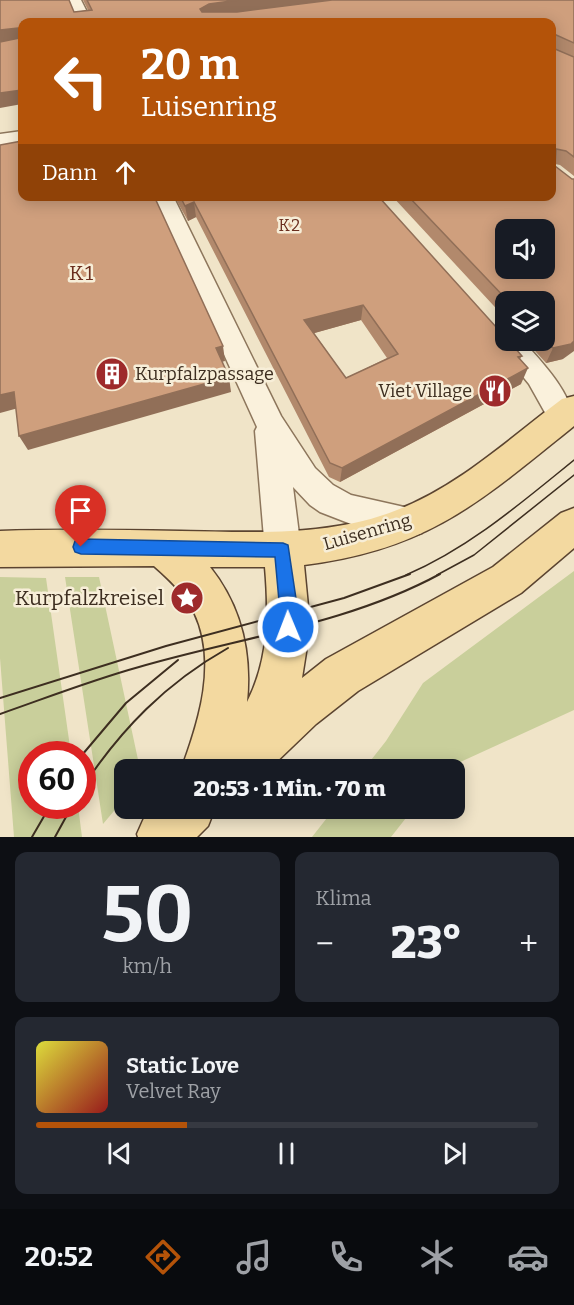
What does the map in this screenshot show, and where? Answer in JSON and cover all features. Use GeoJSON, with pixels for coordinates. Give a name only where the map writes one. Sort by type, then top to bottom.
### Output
{"type":"FeatureCollection","features":[{"type":"Feature","properties":{"kind":"main road","name":"Luisenring"},"geometry":{"type":"LineString","coordinates":[[162,548],[283,550],[332,545],[410,522],[445,505],[481,481],[568,413]]}},
{"type":"Feature","properties":{"kind":"main road"},"geometry":{"type":"LineString","coordinates":[[235,759],[342,675],[507,580],[574,525]]}},
{"type":"Feature","properties":{"kind":"main road"},"geometry":{"type":"LineString","coordinates":[[0,549],[61,546],[162,548],[182,563],[199,581],[213,604],[225,644],[228,678],[225,708],[217,740],[223,759]]}},
{"type":"Feature","properties":{"kind":"main road"},"geometry":{"type":"LineString","coordinates":[[232,759],[257,732],[271,701],[287,647],[289,612],[283,550]]}},
{"type":"Feature","properties":{"kind":"street"},"geometry":{"type":"LineString","coordinates":[[75,0],[83,18]]}},
{"type":"Feature","properties":{"kind":"street"},"geometry":{"type":"LineString","coordinates":[[0,140],[18,138]]}},
{"type":"Feature","properties":{"kind":"street"},"geometry":{"type":"LineString","coordinates":[[164,201],[269,422],[286,451],[321,495],[344,507],[410,522]]}},
{"type":"Feature","properties":{"kind":"street"},"geometry":{"type":"LineString","coordinates":[[515,351],[568,413]]}},
{"type":"Feature","properties":{"kind":"street"},"geometry":{"type":"LineString","coordinates":[[269,422],[283,550]]}},
{"type":"Feature","properties":{"kind":"green space"},"geometry":{"type":"Polygon","coordinates":[[[574,571],[574,710],[465,760],[372,759],[423,683],[574,571]]]}},
{"type":"Feature","properties":{"kind":"green space"},"geometry":{"type":"Polygon","coordinates":[[[0,577],[46,578],[69,741],[18,741],[18,819],[80,819],[82,837],[14,837],[0,658],[0,577]]]}},
{"type":"Feature","properties":{"kind":"green space"},"geometry":{"type":"Polygon","coordinates":[[[65,577],[99,577],[138,759],[114,759],[114,811],[103,824],[96,778],[96,741],[90,741],[65,577]]]}},
{"type":"Feature","properties":{"kind":"green space"},"geometry":{"type":"Polygon","coordinates":[[[326,819],[405,819],[391,837],[312,837],[326,819]]]}},
{"type":"Feature","properties":{"kind":"building"},"geometry":{"type":"Polygon","coordinates":[[[0,0],[69,0],[74,12],[92,10],[87,0],[238,0],[209,4],[200,9],[202,12],[237,12],[332,0],[574,0],[574,43],[556,35],[556,18],[18,18],[18,28],[0,30],[0,0]]]}},
{"type":"Feature","properties":{"kind":"building"},"geometry":{"type":"Polygon","coordinates":[[[18,38],[18,91],[0,93],[0,42],[18,38]]]}},
{"type":"Feature","properties":{"kind":"building"},"geometry":{"type":"Polygon","coordinates":[[[556,49],[574,57],[574,157],[566,151],[556,149],[556,49]]]}},
{"type":"Feature","properties":{"kind":"building"},"geometry":{"type":"Polygon","coordinates":[[[18,142],[18,201],[156,201],[223,346],[216,348],[229,377],[19,436],[14,392],[0,395],[0,145],[18,142]]]}},
{"type":"Feature","properties":{"kind":"building"},"geometry":{"type":"Polygon","coordinates":[[[556,167],[574,179],[574,341],[571,344],[555,348],[555,291],[499,291],[413,201],[556,201],[556,167]]]}},
{"type":"Feature","properties":{"kind":"building"},"geometry":{"type":"Polygon","coordinates":[[[182,201],[383,201],[495,326],[495,351],[518,351],[522,356],[518,357],[528,368],[342,468],[330,463],[194,202],[185,206],[182,201]],[[363,305],[304,320],[346,378],[398,354],[363,305]]]}},
{"type":"Feature","properties":{"kind":"tram line"},"geometry":{"type":"LineString","coordinates":[[406,575],[473,538],[574,460]]}},
{"type":"Feature","properties":{"kind":"tram line"},"geometry":{"type":"LineString","coordinates":[[437,575],[474,555],[574,475]]}},
{"type":"Feature","properties":{"kind":"tram line"},"geometry":{"type":"LineString","coordinates":[[0,698],[166,646],[344,598],[410,574]]}},
{"type":"Feature","properties":{"kind":"tram line"},"geometry":{"type":"LineString","coordinates":[[0,714],[121,672],[368,606],[440,574]]}},
{"type":"Feature","properties":{"kind":"tram line"},"geometry":{"type":"LineString","coordinates":[[96,767],[146,709],[185,676],[228,648]]}},
{"type":"Feature","properties":{"kind":"tram line"},"geometry":{"type":"LineString","coordinates":[[94,741],[126,703],[178,660]]}},
{"type":"Feature","properties":{"kind":"tram line"},"geometry":{"type":"LineString","coordinates":[[32,837],[42,819]]}},
{"type":"Feature","properties":{"kind":"tram line"},"geometry":{"type":"LineString","coordinates":[[55,837],[65,819]]}},
{"type":"Feature","properties":{"kind":"place","name":"Kurpfalzpassage"},"geometry":{"type":"Point","coordinates":[112,374]}},
{"type":"Feature","properties":{"kind":"place","name":"Viet Village"},"geometry":{"type":"Point","coordinates":[495,391]}},
{"type":"Feature","properties":{"kind":"place","name":"Kurpfalzkreisel"},"geometry":{"type":"Point","coordinates":[187,598]}},
{"type":"Feature","properties":{"kind":"district","name":"K2"},"geometry":{"type":"Point","coordinates":[290,225]}},
{"type":"Feature","properties":{"kind":"district","name":"K1"},"geometry":{"type":"Point","coordinates":[82,273]}},
{"type":"Feature","properties":{"kind":"route"},"geometry":{"type":"LineString","coordinates":[[81,547],[283,550],[289,612],[288,627]]}}]}
